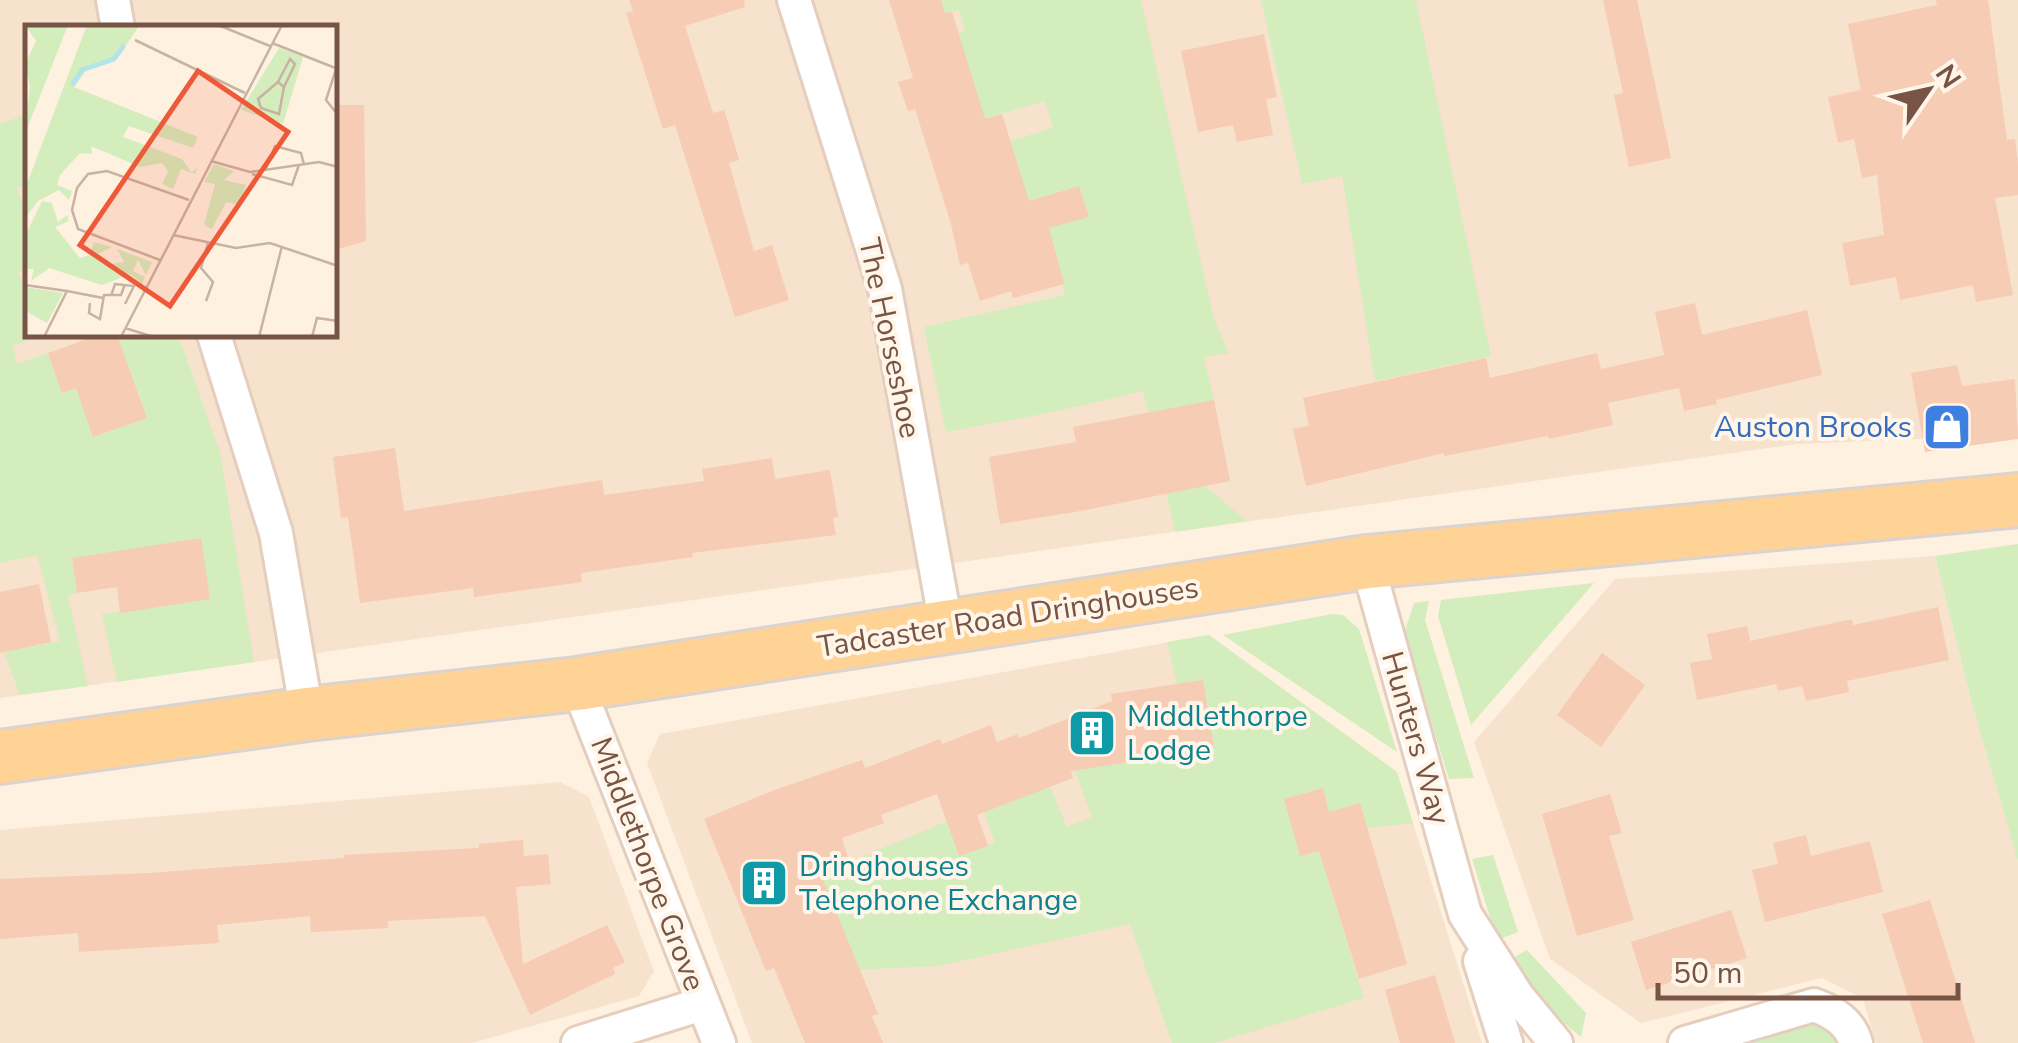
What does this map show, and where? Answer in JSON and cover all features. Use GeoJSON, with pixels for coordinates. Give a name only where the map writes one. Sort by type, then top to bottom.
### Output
{"type":"FeatureCollection","features":[{"type":"Feature","properties":{"kind":"main road","name":"Tadcaster Road Dringhouses"},"geometry":{"type":"LineString","coordinates":[[0,757],[307,714],[577,684],[1367,562],[2018,500]]}},
{"type":"Feature","properties":{"kind":"street"},"geometry":{"type":"LineString","coordinates":[[112,0],[117,25]]}},
{"type":"Feature","properties":{"kind":"street","name":"The Horseshoe"},"geometry":{"type":"LineString","coordinates":[[794,0],[885,289],[946,625]]}},
{"type":"Feature","properties":{"kind":"street"},"geometry":{"type":"LineString","coordinates":[[215,338],[276,533],[307,714]]}},
{"type":"Feature","properties":{"kind":"street","name":"Hunters Way"},"geometry":{"type":"LineString","coordinates":[[1367,562],[1506,1043]]}},
{"type":"Feature","properties":{"kind":"street","name":"Middlethorpe Grove"},"geometry":{"type":"LineString","coordinates":[[577,684],[719,1043]]}},
{"type":"Feature","properties":{"kind":"street","name":"Hunters Way"},"geometry":{"type":"LineString","coordinates":[[1466,914],[1518,998],[1556,1043]]}},
{"type":"Feature","properties":{"kind":"street"},"geometry":{"type":"LineString","coordinates":[[578,1043],[702,1004]]}},
{"type":"Feature","properties":{"kind":"street"},"geometry":{"type":"LineString","coordinates":[[1684,1043],[1814,1005],[1834,1013],[1854,1035],[1856,1043]]}},
{"type":"Feature","properties":{"kind":"shaded area"},"geometry":{"type":"Polygon","coordinates":[[[0,0],[2018,0],[2018,435],[1796,444],[0,698],[0,0]]]}},
{"type":"Feature","properties":{"kind":"shaded area"},"geometry":{"type":"Polygon","coordinates":[[[1935,556],[1973,708],[2018,861],[2018,1043],[1876,1043],[1863,999],[1822,978],[1641,1023],[1550,959],[1474,742],[1615,579],[1935,556]]]}},
{"type":"Feature","properties":{"kind":"shaded area"},"geometry":{"type":"Polygon","coordinates":[[[1209,635],[1397,772],[1482,1043],[752,1043],[647,763],[660,734],[1209,635]]]}},
{"type":"Feature","properties":{"kind":"shaded area"},"geometry":{"type":"Polygon","coordinates":[[[560,782],[589,797],[654,971],[639,996],[472,1043],[0,1043],[0,830],[560,782]]]}},
{"type":"Feature","properties":{"kind":"green space"},"geometry":{"type":"Polygon","coordinates":[[[941,0],[1141,0],[1214,319],[1229,353],[1204,357],[1214,400],[1205,486],[1247,521],[1175,532],[1143,391],[946,432],[924,327],[1065,295],[1049,228],[1079,186],[1028,201],[1010,141],[1053,128],[1045,101],[983,119],[974,83],[965,84],[941,39],[965,31],[959,10],[945,13],[941,0]]]}},
{"type":"Feature","properties":{"kind":"green space"},"geometry":{"type":"Polygon","coordinates":[[[1261,0],[1416,0],[1491,356],[1375,381],[1342,176],[1302,184],[1261,0]]]}},
{"type":"Feature","properties":{"kind":"green space"},"geometry":{"type":"Polygon","coordinates":[[[25,115],[25,185],[17,188],[25,211],[25,269],[18,272],[25,291],[25,338],[33,338],[13,346],[17,364],[49,353],[63,392],[76,388],[94,437],[147,417],[118,338],[179,338],[220,452],[254,662],[117,682],[102,614],[210,599],[200,539],[72,559],[77,593],[68,596],[88,686],[20,695],[4,652],[60,641],[37,555],[0,563],[0,124],[25,115]]]}},
{"type":"Feature","properties":{"kind":"green space"},"geometry":{"type":"Polygon","coordinates":[[[2018,544],[2018,861],[1973,708],[1935,556],[2018,544]]]}},
{"type":"Feature","properties":{"kind":"green space"},"geometry":{"type":"Polygon","coordinates":[[[1594,583],[1471,725],[1438,616],[1441,600],[1594,583]]]}},
{"type":"Feature","properties":{"kind":"green space"},"geometry":{"type":"Polygon","coordinates":[[[1429,601],[1425,620],[1474,778],[1449,779],[1404,634],[1414,603],[1429,601]]]}},
{"type":"Feature","properties":{"kind":"green space"},"geometry":{"type":"Polygon","coordinates":[[[1343,615],[1359,629],[1397,752],[1223,635],[1343,615]]]}},
{"type":"Feature","properties":{"kind":"green space"},"geometry":{"type":"Polygon","coordinates":[[[1209,635],[1397,772],[1413,823],[1367,828],[1329,812],[1322,788],[1284,799],[1300,856],[1334,847],[1327,878],[1364,998],[1214,1043],[1172,1043],[1130,924],[938,966],[851,970],[819,875],[947,821],[959,856],[995,843],[984,811],[1050,787],[1067,827],[1092,817],[1074,768],[1213,749],[1203,680],[1177,684],[1167,642],[1209,635]]]}},
{"type":"Feature","properties":{"kind":"green space"},"geometry":{"type":"Polygon","coordinates":[[[1493,855],[1518,932],[1497,940],[1472,859],[1493,855]]]}},
{"type":"Feature","properties":{"kind":"green space"},"geometry":{"type":"Polygon","coordinates":[[[1527,950],[1586,1013],[1581,1037],[1552,1013],[1511,959],[1527,950]]]}},
{"type":"Feature","properties":{"kind":"green space"},"geometry":{"type":"Polygon","coordinates":[[[1819,1020],[1843,1043],[1722,1043],[1819,1020]]]}},
{"type":"Feature","properties":{"kind":"building"},"geometry":{"type":"Polygon","coordinates":[[[629,0],[744,0],[745,7],[685,26],[713,113],[724,110],[732,135],[739,160],[729,163],[754,251],[772,245],[789,300],[735,317],[675,125],[663,129],[626,13],[633,11],[629,0]]]}},
{"type":"Feature","properties":{"kind":"building"},"geometry":{"type":"Polygon","coordinates":[[[889,0],[941,0],[945,13],[952,12],[985,119],[1002,114],[1029,201],[1079,186],[1089,217],[1049,228],[1064,284],[1013,298],[1011,291],[980,301],[968,263],[960,265],[915,109],[908,111],[898,82],[913,78],[889,0]]]}},
{"type":"Feature","properties":{"kind":"building"},"geometry":{"type":"Polygon","coordinates":[[[1603,0],[1637,0],[1671,158],[1629,167],[1614,95],[1623,93],[1603,0]]]}},
{"type":"Feature","properties":{"kind":"building"},"geometry":{"type":"Polygon","coordinates":[[[1936,0],[1988,0],[2007,140],[2015,139],[2018,162],[2018,195],[1995,198],[2013,295],[1976,302],[1973,285],[1900,300],[1896,277],[1850,286],[1842,243],[1884,235],[1877,175],[1862,178],[1854,139],[1838,143],[1828,97],[1861,90],[1848,24],[1937,5],[1936,0]]]}},
{"type":"Feature","properties":{"kind":"building"},"geometry":{"type":"Polygon","coordinates":[[[1264,34],[1277,97],[1266,99],[1273,135],[1237,142],[1233,125],[1198,132],[1181,51],[1264,34]]]}},
{"type":"Feature","properties":{"kind":"building"},"geometry":{"type":"Polygon","coordinates":[[[338,105],[364,105],[366,241],[338,249],[338,105]]]}},
{"type":"Feature","properties":{"kind":"building"},"geometry":{"type":"Polygon","coordinates":[[[1695,303],[1702,335],[1807,310],[1822,375],[1684,411],[1679,388],[1608,403],[1613,425],[1549,439],[1548,436],[1444,453],[1306,486],[1293,429],[1309,426],[1303,398],[1486,358],[1490,378],[1597,353],[1601,369],[1664,355],[1655,312],[1695,303]]]}},
{"type":"Feature","properties":{"kind":"building"},"geometry":{"type":"Polygon","coordinates":[[[90,338],[118,338],[147,418],[93,437],[76,388],[62,393],[48,353],[90,338]]]}},
{"type":"Feature","properties":{"kind":"building"},"geometry":{"type":"Polygon","coordinates":[[[1957,365],[1962,386],[2015,379],[2018,439],[1925,452],[1911,373],[1957,365]]]}},
{"type":"Feature","properties":{"kind":"building"},"geometry":{"type":"Polygon","coordinates":[[[1214,400],[1230,481],[1000,524],[989,457],[1076,442],[1073,427],[1214,400]]]}},
{"type":"Feature","properties":{"kind":"building"},"geometry":{"type":"Polygon","coordinates":[[[395,448],[404,511],[602,480],[604,495],[704,481],[702,469],[772,458],[775,479],[830,470],[838,517],[833,518],[836,535],[692,553],[693,557],[581,573],[582,582],[474,597],[473,588],[360,603],[348,517],[341,518],[333,457],[395,448]]]}},
{"type":"Feature","properties":{"kind":"building"},"geometry":{"type":"Polygon","coordinates":[[[201,538],[210,599],[120,613],[117,587],[77,593],[72,558],[201,538]]]}},
{"type":"Feature","properties":{"kind":"building"},"geometry":{"type":"Polygon","coordinates":[[[39,584],[51,642],[0,653],[0,592],[39,584]]]}},
{"type":"Feature","properties":{"kind":"building"},"geometry":{"type":"Polygon","coordinates":[[[1938,607],[1949,660],[1847,681],[1849,692],[1806,701],[1802,686],[1778,691],[1776,684],[1697,700],[1690,663],[1712,659],[1707,634],[1747,626],[1750,641],[1852,619],[1853,625],[1938,607]]]}},
{"type":"Feature","properties":{"kind":"building"},"geometry":{"type":"Polygon","coordinates":[[[1602,653],[1645,685],[1601,747],[1557,715],[1602,653]]]}},
{"type":"Feature","properties":{"kind":"building"},"geometry":{"type":"Polygon","coordinates":[[[1203,680],[1214,749],[1071,771],[1073,778],[977,815],[988,846],[959,856],[937,794],[881,815],[884,823],[842,838],[850,865],[821,875],[878,1014],[872,1016],[883,1043],[805,1043],[774,968],[766,971],[704,819],[862,760],[865,768],[940,739],[942,744],[991,725],[997,742],[1018,734],[1019,738],[1112,701],[1111,694],[1203,680]]]}},
{"type":"Feature","properties":{"kind":"building"},"geometry":{"type":"Polygon","coordinates":[[[1323,788],[1329,812],[1360,803],[1407,964],[1359,979],[1319,851],[1300,856],[1284,799],[1323,788]]]}},
{"type":"Feature","properties":{"kind":"building"},"geometry":{"type":"Polygon","coordinates":[[[1610,794],[1622,833],[1609,836],[1634,920],[1577,936],[1542,814],[1610,794]]]}},
{"type":"Feature","properties":{"kind":"building"},"geometry":{"type":"Polygon","coordinates":[[[1806,835],[1811,856],[1870,841],[1883,892],[1765,922],[1752,870],[1778,864],[1773,843],[1806,835]]]}},
{"type":"Feature","properties":{"kind":"building"},"geometry":{"type":"Polygon","coordinates":[[[523,840],[524,856],[548,854],[551,884],[516,887],[523,964],[607,925],[625,962],[613,968],[615,974],[530,1015],[485,916],[388,921],[388,928],[311,932],[310,916],[217,925],[219,943],[79,952],[78,933],[0,939],[0,879],[150,873],[344,855],[479,848],[479,844],[523,840]]]}},
{"type":"Feature","properties":{"kind":"building"},"geometry":{"type":"Polygon","coordinates":[[[1930,900],[1975,1043],[1923,1043],[1882,914],[1930,900]]]}},
{"type":"Feature","properties":{"kind":"building"},"geometry":{"type":"Polygon","coordinates":[[[1731,910],[1747,958],[1646,990],[1631,942],[1731,910]]]}},
{"type":"Feature","properties":{"kind":"building"},"geometry":{"type":"Polygon","coordinates":[[[1435,975],[1455,1043],[1400,1043],[1385,990],[1435,975]]]}},
{"type":"Feature","properties":{"kind":"place","name":"Auston Brooks"},"geometry":{"type":"Point","coordinates":[1947,427]}},
{"type":"Feature","properties":{"kind":"place","name":"Middlethorpe Lodge"},"geometry":{"type":"Point","coordinates":[1092,733]}},
{"type":"Feature","properties":{"kind":"place","name":"Dringhouses Telephone Exchange"},"geometry":{"type":"Point","coordinates":[764,883]}}]}
